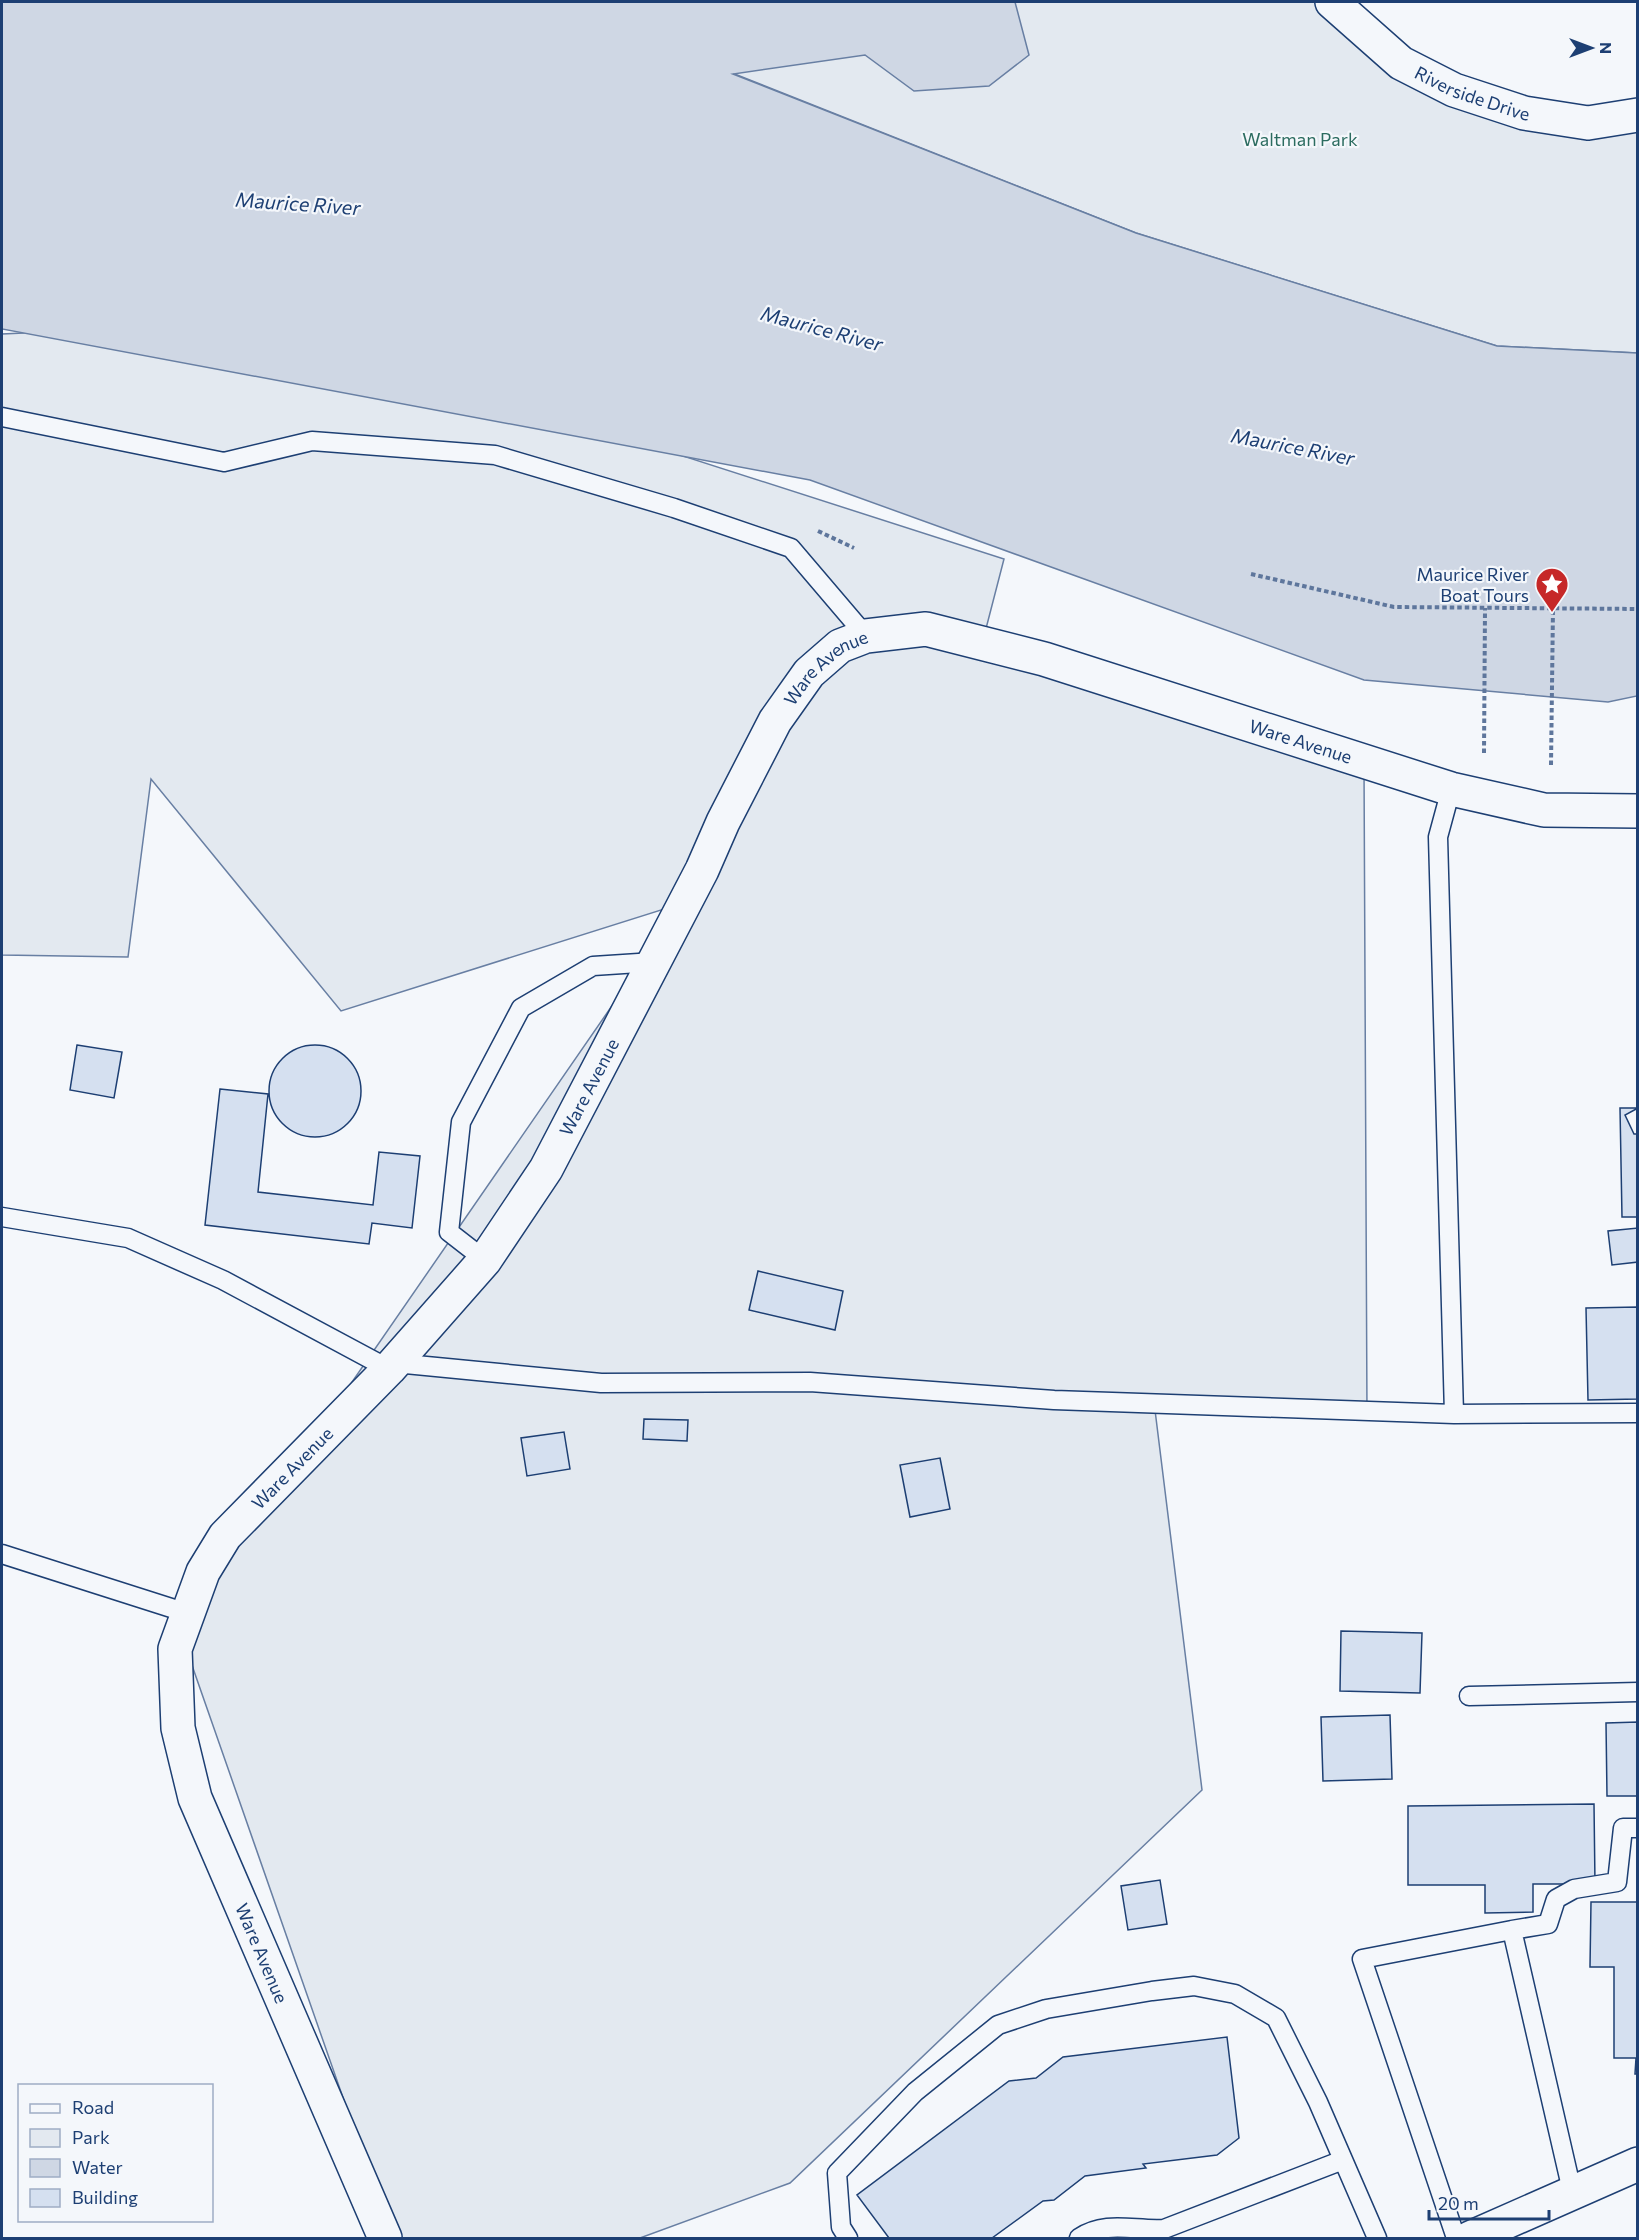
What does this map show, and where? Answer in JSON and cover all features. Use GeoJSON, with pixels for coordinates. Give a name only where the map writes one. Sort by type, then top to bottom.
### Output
{"type":"FeatureCollection","features":[{"type":"Feature","properties":{"kind":"street","name":"Riverside Drive"},"geometry":{"type":"LineString","coordinates":[[1332,2],[1401,63],[1454,90],[1524,113],[1588,123],[1638,115]]}},
{"type":"Feature","properties":{"kind":"street","name":"Ware Avenue"},"geometry":{"type":"LineString","coordinates":[[385,2238],[195,1797],[178,1728],[175,1649],[203,1572],[225,1536],[392,1366],[485,1260],[546,1169],[654,962],[775,721],[808,673],[840,646],[866,636],[926,629],[1044,659],[1450,789],[1544,810],[1638,811]]}},
{"type":"Feature","properties":{"kind":"street"},"geometry":{"type":"LineString","coordinates":[[1470,2238],[1572,2191],[1638,2164]]}},
{"type":"Feature","properties":{"kind":"lane"},"geometry":{"type":"LineString","coordinates":[[2,417],[224,462],[312,441],[495,455],[674,508],[790,548],[866,636]]}},
{"type":"Feature","properties":{"kind":"lane"},"geometry":{"type":"LineString","coordinates":[[1450,789],[1438,837],[1454,1414]]}},
{"type":"Feature","properties":{"kind":"lane"},"geometry":{"type":"LineString","coordinates":[[485,1260],[449,1232],[461,1122],[521,1008],[593,966],[654,962]]}},
{"type":"Feature","properties":{"kind":"lane"},"geometry":{"type":"LineString","coordinates":[[2,1217],[129,1238],[223,1280],[392,1366],[601,1383],[810,1382],[1054,1400],[1454,1414],[1638,1413]]}},
{"type":"Feature","properties":{"kind":"lane"},"geometry":{"type":"LineString","coordinates":[[2,1554],[187,1613]]}},
{"type":"Feature","properties":{"kind":"lane"},"geometry":{"type":"LineString","coordinates":[[1469,1696],[1638,1692]]}},
{"type":"Feature","properties":{"kind":"lane"},"geometry":{"type":"LineString","coordinates":[[1456,2238],[1362,1959],[1548,1924],[1556,1899],[1574,1889],[1617,1882],[1623,1828],[1638,1828]]}},
{"type":"Feature","properties":{"kind":"lane"},"geometry":{"type":"LineString","coordinates":[[1512,1930],[1572,2191]]}},
{"type":"Feature","properties":{"kind":"lane"},"geometry":{"type":"LineString","coordinates":[[848,2238],[841,2227],[837,2173],[915,2092],[955,2057],[999,2025],[1046,2009],[1152,1990],[1194,1986],[1234,1994],[1276,2018],[1318,2102],[1377,2238]]}},
{"type":"Feature","properties":{"kind":"lane"},"geometry":{"type":"LineString","coordinates":[[1079,2238],[1097,2230],[1117,2226],[1148,2230],[1164,2229],[1343,2160]]}},
{"type":"Feature","properties":{"kind":"path"},"geometry":{"type":"LineString","coordinates":[[1251,574],[1394,607],[1638,609]]}},
{"type":"Feature","properties":{"kind":"path"},"geometry":{"type":"LineString","coordinates":[[1484,753],[1485,608]]}},
{"type":"Feature","properties":{"kind":"path"},"geometry":{"type":"LineString","coordinates":[[1551,765],[1553,608]]}},
{"type":"Feature","properties":{"kind":"green space","name":"Waltman Park"},"geometry":{"type":"Polygon","coordinates":[[[703,2],[1353,2],[1454,90],[1637,120],[1637,353],[1497,346],[1136,233],[732,73],[703,2]]]}},
{"type":"Feature","properties":{"kind":"green space"},"geometry":{"type":"Polygon","coordinates":[[[266,322],[1004,559],[982,644],[1364,765],[1367,1414],[1155,1410],[1202,1790],[790,2183],[640,2238],[392,2238],[180,1631],[683,903],[341,1011],[151,779],[128,957],[2,955],[2,334],[266,322]]]}},
{"type":"Feature","properties":{"kind":"water","name":"Maurice River"},"geometry":{"type":"Polygon","coordinates":[[[2,2],[1015,2],[1029,55],[989,86],[914,91],[865,55],[733,74],[1136,233],[1497,346],[1637,353],[1637,696],[1608,702],[1364,680],[810,480],[2,329],[2,2]]]}},
{"type":"Feature","properties":{"kind":"building"},"geometry":{"type":"Polygon","coordinates":[[[77,1045],[122,1052],[114,1098],[70,1090],[77,1045]]]}},
{"type":"Feature","properties":{"kind":"building"},"geometry":{"type":"Polygon","coordinates":[[[315,1045],[332,1049],[347,1059],[357,1074],[361,1091],[357,1108],[347,1123],[332,1133],[315,1137],[298,1133],[283,1123],[273,1108],[269,1091],[273,1074],[283,1059],[298,1049],[315,1045]]]}},
{"type":"Feature","properties":{"kind":"building"},"geometry":{"type":"Polygon","coordinates":[[[220,1089],[268,1094],[258,1192],[373,1205],[379,1152],[420,1156],[412,1228],[372,1223],[369,1244],[205,1225],[220,1089]]]}},
{"type":"Feature","properties":{"kind":"building"},"geometry":{"type":"Polygon","coordinates":[[[1620,1108],[1638,1108],[1625,1115],[1634,1134],[1638,1134],[1638,1217],[1622,1217],[1620,1108]]]}},
{"type":"Feature","properties":{"kind":"building"},"geometry":{"type":"Polygon","coordinates":[[[1638,1228],[1638,1262],[1612,1265],[1608,1231],[1638,1228]]]}},
{"type":"Feature","properties":{"kind":"building"},"geometry":{"type":"Polygon","coordinates":[[[758,1271],[843,1291],[835,1330],[749,1310],[758,1271]]]}},
{"type":"Feature","properties":{"kind":"building"},"geometry":{"type":"Polygon","coordinates":[[[1638,1307],[1638,1399],[1588,1400],[1586,1308],[1638,1307]]]}},
{"type":"Feature","properties":{"kind":"building"},"geometry":{"type":"Polygon","coordinates":[[[644,1419],[688,1420],[687,1441],[643,1439],[644,1419]]]}},
{"type":"Feature","properties":{"kind":"building"},"geometry":{"type":"Polygon","coordinates":[[[564,1432],[570,1469],[527,1476],[521,1438],[564,1432]]]}},
{"type":"Feature","properties":{"kind":"building"},"geometry":{"type":"Polygon","coordinates":[[[940,1458],[950,1509],[910,1517],[900,1465],[940,1458]]]}},
{"type":"Feature","properties":{"kind":"building"},"geometry":{"type":"Polygon","coordinates":[[[1341,1631],[1422,1633],[1420,1693],[1340,1691],[1341,1631]]]}},
{"type":"Feature","properties":{"kind":"building"},"geometry":{"type":"Polygon","coordinates":[[[1390,1715],[1392,1779],[1323,1781],[1321,1717],[1390,1715]]]}},
{"type":"Feature","properties":{"kind":"building"},"geometry":{"type":"Polygon","coordinates":[[[1638,1722],[1638,1796],[1607,1796],[1606,1723],[1638,1722]]]}},
{"type":"Feature","properties":{"kind":"building"},"geometry":{"type":"Polygon","coordinates":[[[1594,1804],[1595,1884],[1533,1884],[1533,1912],[1485,1913],[1485,1885],[1408,1885],[1408,1806],[1594,1804]]]}},
{"type":"Feature","properties":{"kind":"building"},"geometry":{"type":"Polygon","coordinates":[[[1160,1880],[1167,1924],[1128,1930],[1121,1886],[1160,1880]]]}},
{"type":"Feature","properties":{"kind":"building"},"geometry":{"type":"Polygon","coordinates":[[[1591,1902],[1638,1902],[1638,2074],[1635,2074],[1636,2058],[1614,2058],[1614,1967],[1590,1967],[1591,1902]]]}},
{"type":"Feature","properties":{"kind":"building"},"geometry":{"type":"Polygon","coordinates":[[[1227,2037],[1239,2138],[1217,2155],[1143,2164],[1146,2168],[1085,2176],[1054,2200],[1043,2201],[992,2238],[889,2238],[857,2195],[1009,2081],[1036,2078],[1063,2057],[1227,2037]]]}},
{"type":"Feature","properties":{"kind":"place","name":"Maurice River Boat Tours"},"geometry":{"type":"Point","coordinates":[1552,613]}}]}
